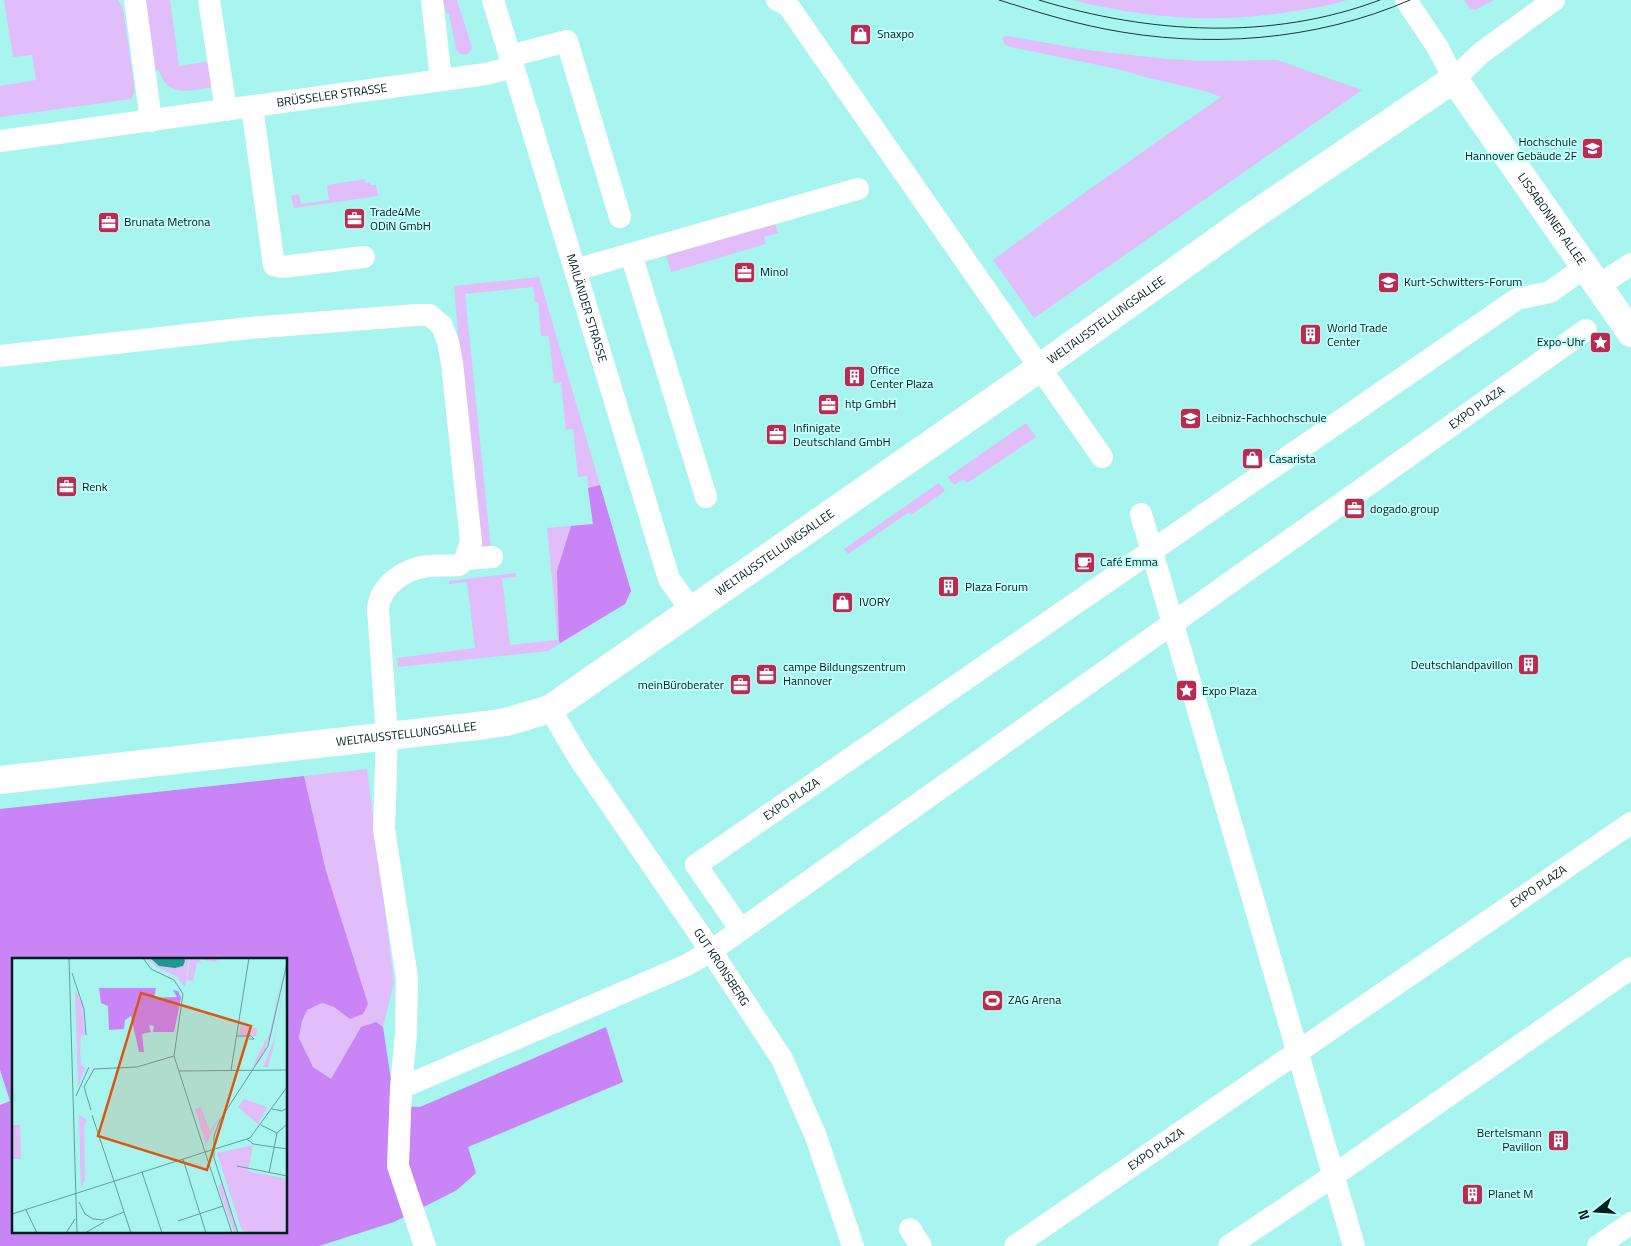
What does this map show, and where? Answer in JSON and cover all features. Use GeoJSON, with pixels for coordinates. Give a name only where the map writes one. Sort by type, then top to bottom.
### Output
{"type":"FeatureCollection","features":[{"type":"Feature","properties":{"kind":"main road","name":"LISSABONNER ALLEE"},"geometry":{"type":"LineString","coordinates":[[1454,80],[1631,333]]}},
{"type":"Feature","properties":{"kind":"main road","name":"WELTAUSSTELLUNGSALLEE"},"geometry":{"type":"LineString","coordinates":[[0,780],[506,722],[550,709],[1014,386],[1251,217],[1454,80]]}},
{"type":"Feature","properties":{"kind":"street"},"geometry":{"type":"LineString","coordinates":[[135,0],[150,121]]}},
{"type":"Feature","properties":{"kind":"street"},"geometry":{"type":"LineString","coordinates":[[209,0],[226,110]]}},
{"type":"Feature","properties":{"kind":"street"},"geometry":{"type":"LineString","coordinates":[[432,0],[442,79]]}},
{"type":"Feature","properties":{"kind":"street","name":"MAILÄNDER STRASSE"},"geometry":{"type":"LineString","coordinates":[[493,0],[669,579],[692,611]]}},
{"type":"Feature","properties":{"kind":"street"},"geometry":{"type":"LineString","coordinates":[[777,0],[786,4],[1102,457]]}},
{"type":"Feature","properties":{"kind":"street"},"geometry":{"type":"LineString","coordinates":[[1406,0],[1438,48],[1454,80],[1481,53],[1554,0]]}},
{"type":"Feature","properties":{"kind":"street","name":"BRÜSSELER STRASSE"},"geometry":{"type":"LineString","coordinates":[[0,142],[486,74],[511,61],[567,41],[620,216]]}},
{"type":"Feature","properties":{"kind":"street"},"geometry":{"type":"LineString","coordinates":[[252,107],[274,265],[282,267],[364,257]]}},
{"type":"Feature","properties":{"kind":"street"},"geometry":{"type":"LineString","coordinates":[[575,270],[858,190]]}},
{"type":"Feature","properties":{"kind":"street"},"geometry":{"type":"LineString","coordinates":[[631,254],[706,497]]}},
{"type":"Feature","properties":{"kind":"street"},"geometry":{"type":"LineString","coordinates":[[1592,276],[1631,264]]}},
{"type":"Feature","properties":{"kind":"street","name":"EXPO PLAZA"},"geometry":{"type":"LineString","coordinates":[[741,930],[696,865],[1517,299],[1550,292],[1592,276]]}},
{"type":"Feature","properties":{"kind":"street"},"geometry":{"type":"LineString","coordinates":[[0,356],[249,328],[430,315],[442,326],[448,342],[452,363],[471,542],[465,559],[459,565],[428,566],[412,569],[400,576],[383,593],[378,609],[386,736],[384,829],[407,978],[406,1033],[401,1088],[398,1166],[425,1246]]}},
{"type":"Feature","properties":{"kind":"street","name":"EXPO PLAZA"},"geometry":{"type":"LineString","coordinates":[[401,1088],[688,965],[711,952],[1586,330]]}},
{"type":"Feature","properties":{"kind":"street"},"geometry":{"type":"LineString","coordinates":[[1141,514],[1354,1246]]}},
{"type":"Feature","properties":{"kind":"street"},"geometry":{"type":"LineString","coordinates":[[465,559],[492,557]]}},
{"type":"Feature","properties":{"kind":"street","name":"GUT KRONSBERG"},"geometry":{"type":"LineString","coordinates":[[550,709],[579,758],[782,1059],[815,1134],[853,1246]]}},
{"type":"Feature","properties":{"kind":"street","name":"EXPO PLAZA"},"geometry":{"type":"LineString","coordinates":[[1015,1246],[1631,822]]}},
{"type":"Feature","properties":{"kind":"street"},"geometry":{"type":"LineString","coordinates":[[1230,1246],[1631,968]]}},
{"type":"Feature","properties":{"kind":"street"},"geometry":{"type":"LineString","coordinates":[[1598,1246],[1631,1223]]}},
{"type":"Feature","properties":{"kind":"shaded area"},"geometry":{"type":"Polygon","coordinates":[[[4,0],[118,0],[123,9],[134,86],[134,93],[131,99],[0,117],[0,86],[36,80],[32,55],[13,57],[4,0]]]}},
{"type":"Feature","properties":{"kind":"shaded area"},"geometry":{"type":"Polygon","coordinates":[[[144,0],[170,0],[179,66],[211,61],[215,87],[189,91],[174,89],[163,79],[159,70],[152,71],[144,0]]]}},
{"type":"Feature","properties":{"kind":"shaded area"},"geometry":{"type":"Polygon","coordinates":[[[443,0],[457,0],[472,48],[468,54],[461,54],[456,49],[449,13],[446,13],[443,0]]]}},
{"type":"Feature","properties":{"kind":"shaded area"},"geometry":{"type":"Polygon","coordinates":[[[1072,0],[1347,0],[1321,7],[1266,15],[1210,18],[1128,12],[1072,0]]]}},
{"type":"Feature","properties":{"kind":"shaded area"},"geometry":{"type":"Polygon","coordinates":[[[1464,0],[1494,0],[1475,10],[1469,8],[1464,0]]]}},
{"type":"Feature","properties":{"kind":"shaded area"},"geometry":{"type":"Polygon","coordinates":[[[1007,36],[1087,50],[1166,59],[1205,61],[1277,60],[1362,90],[1034,318],[993,260],[1221,97],[1205,91],[1122,70],[1011,47],[1004,44],[1003,37],[1007,36]]]}},
{"type":"Feature","properties":{"kind":"shaded area"},"geometry":{"type":"Polygon","coordinates":[[[365,179],[366,183],[370,182],[370,185],[376,185],[378,196],[294,208],[291,196],[299,194],[301,204],[329,200],[327,185],[365,179]]]}},
{"type":"Feature","properties":{"kind":"shaded area"},"geometry":{"type":"Polygon","coordinates":[[[774,220],[778,233],[764,237],[766,244],[671,272],[665,252],[774,220]]]}},
{"type":"Feature","properties":{"kind":"shaded area"},"geometry":{"type":"Polygon","coordinates":[[[539,277],[631,591],[625,604],[548,651],[398,667],[397,658],[475,648],[467,582],[449,584],[449,581],[516,573],[516,577],[502,578],[510,645],[558,640],[547,528],[593,524],[587,476],[578,477],[573,429],[566,430],[561,382],[554,383],[549,336],[541,336],[538,302],[535,302],[533,287],[465,294],[491,550],[477,552],[454,286],[539,277]]]}},
{"type":"Feature","properties":{"kind":"shaded area"},"geometry":{"type":"Polygon","coordinates":[[[1026,423],[1036,437],[967,483],[963,479],[954,485],[948,477],[1026,423]]]}},
{"type":"Feature","properties":{"kind":"shaded area"},"geometry":{"type":"Polygon","coordinates":[[[939,483],[945,491],[911,515],[909,512],[848,554],[844,549],[939,483]]]}},
{"type":"Feature","properties":{"kind":"shaded area"},"geometry":{"type":"Polygon","coordinates":[[[600,485],[631,591],[625,604],[560,643],[557,571],[571,526],[593,524],[588,488],[600,485]]]}},
{"type":"Feature","properties":{"kind":"shaded area"},"geometry":{"type":"Polygon","coordinates":[[[367,769],[394,982],[383,1027],[376,1022],[361,1027],[331,1079],[313,1067],[299,1038],[302,1021],[307,1010],[322,1003],[334,1007],[350,1019],[326,871],[304,776],[367,769]]]}},
{"type":"Feature","properties":{"kind":"shaded area"},"geometry":{"type":"Polygon","coordinates":[[[304,776],[326,871],[368,1004],[363,1014],[350,1019],[334,1007],[322,1003],[307,1010],[302,1021],[299,1038],[313,1067],[331,1079],[361,1027],[376,1022],[383,1027],[395,1106],[420,1107],[606,1027],[623,1082],[468,1147],[476,1173],[457,1190],[394,1222],[319,1246],[0,1246],[0,1105],[10,1101],[0,1070],[0,809],[304,776]]]}},
{"type":"Feature","properties":{"kind":"tram line"},"geometry":{"type":"LineString","coordinates":[[999,0],[1065,20],[1105,29],[1182,39],[1260,37],[1299,32],[1337,25],[1374,14],[1410,0]]}},
{"type":"Feature","properties":{"kind":"tram line"},"geometry":{"type":"LineString","coordinates":[[1039,0],[1124,20],[1167,26],[1210,28],[1253,27],[1296,22],[1339,13],[1380,0]]}},
{"type":"Feature","properties":{"kind":"place","name":"Snaxpo"},"geometry":{"type":"Point","coordinates":[861,34]}},
{"type":"Feature","properties":{"kind":"place","name":"Hochschule Hannover Gebäude 2F"},"geometry":{"type":"Point","coordinates":[1593,149]}},
{"type":"Feature","properties":{"kind":"place","name":"Trade4Me ODiN GmbH"},"geometry":{"type":"Point","coordinates":[354,219]}},
{"type":"Feature","properties":{"kind":"place","name":"Brunata Metrona"},"geometry":{"type":"Point","coordinates":[108,222]}},
{"type":"Feature","properties":{"kind":"place","name":"Minol"},"geometry":{"type":"Point","coordinates":[744,272]}},
{"type":"Feature","properties":{"kind":"place","name":"Kurt-Schwitters-Forum"},"geometry":{"type":"Point","coordinates":[1388,282]}},
{"type":"Feature","properties":{"kind":"place","name":"World Trade Center"},"geometry":{"type":"Point","coordinates":[1311,335]}},
{"type":"Feature","properties":{"kind":"place","name":"Expo-Uhr"},"geometry":{"type":"Point","coordinates":[1601,342]}},
{"type":"Feature","properties":{"kind":"place","name":"Office Center Plaza"},"geometry":{"type":"Point","coordinates":[854,377]}},
{"type":"Feature","properties":{"kind":"place","name":"htp GmbH"},"geometry":{"type":"Point","coordinates":[829,404]}},
{"type":"Feature","properties":{"kind":"place","name":"Leibniz-Fachhochschule"},"geometry":{"type":"Point","coordinates":[1190,418]}},
{"type":"Feature","properties":{"kind":"place","name":"Infinigate Deutschland GmbH"},"geometry":{"type":"Point","coordinates":[777,435]}},
{"type":"Feature","properties":{"kind":"place","name":"Casarista"},"geometry":{"type":"Point","coordinates":[1253,459]}},
{"type":"Feature","properties":{"kind":"place","name":"Renk"},"geometry":{"type":"Point","coordinates":[66,487]}},
{"type":"Feature","properties":{"kind":"place","name":"dogado.group"},"geometry":{"type":"Point","coordinates":[1354,509]}},
{"type":"Feature","properties":{"kind":"place","name":"Café Emma"},"geometry":{"type":"Point","coordinates":[1084,562]}},
{"type":"Feature","properties":{"kind":"place","name":"Plaza Forum"},"geometry":{"type":"Point","coordinates":[949,587]}},
{"type":"Feature","properties":{"kind":"place","name":"IVORY"},"geometry":{"type":"Point","coordinates":[843,602]}},
{"type":"Feature","properties":{"kind":"place","name":"Deutschlandpavillon"},"geometry":{"type":"Point","coordinates":[1529,665]}},
{"type":"Feature","properties":{"kind":"place","name":"campe Bildungszentrum Hannover"},"geometry":{"type":"Point","coordinates":[767,674]}},
{"type":"Feature","properties":{"kind":"place","name":"meinBüroberater"},"geometry":{"type":"Point","coordinates":[740,685]}},
{"type":"Feature","properties":{"kind":"place","name":"Expo Plaza"},"geometry":{"type":"Point","coordinates":[1186,691]}},
{"type":"Feature","properties":{"kind":"place","name":"ZAG Arena"},"geometry":{"type":"Point","coordinates":[992,1000]}},
{"type":"Feature","properties":{"kind":"place","name":"Bertelsmann Pavillon"},"geometry":{"type":"Point","coordinates":[1558,1140]}},
{"type":"Feature","properties":{"kind":"place","name":"Planet M"},"geometry":{"type":"Point","coordinates":[1472,1194]}}]}
